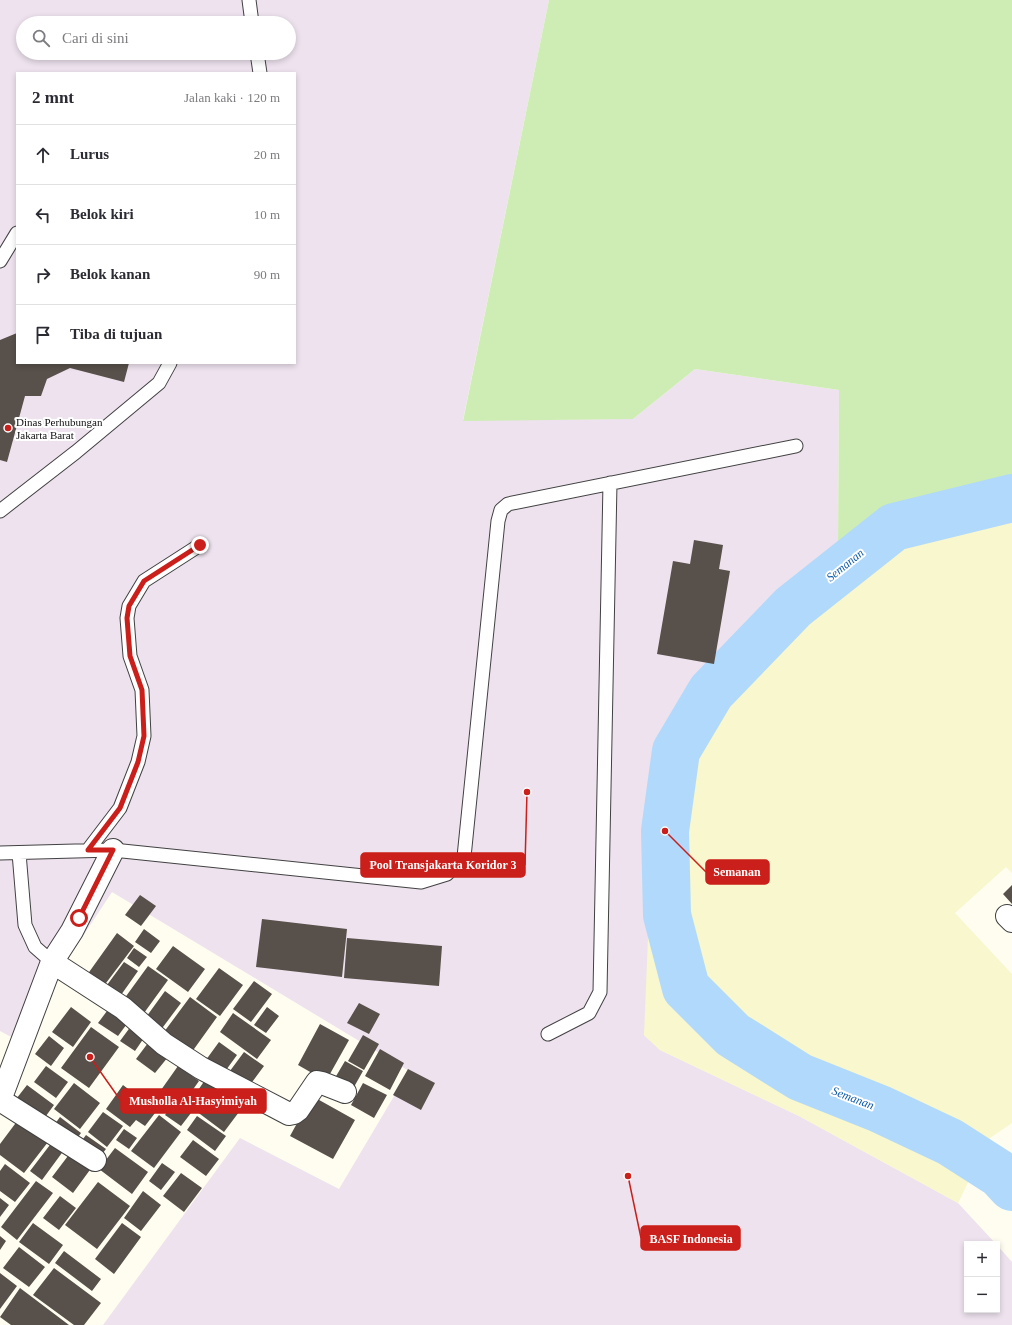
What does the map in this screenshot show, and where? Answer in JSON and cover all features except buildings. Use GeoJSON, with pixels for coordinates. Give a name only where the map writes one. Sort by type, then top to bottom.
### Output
{"type":"FeatureCollection","features":[{"type":"Feature","properties":{"kind":"street"},"geometry":{"type":"LineString","coordinates":[[95,1160],[0,1100],[52,962],[72,931],[113,850]]}},
{"type":"Feature","properties":{"kind":"street"},"geometry":{"type":"LineString","coordinates":[[52,962],[123,1008],[164,1044],[201,1068],[289,1114],[298,1110],[317,1082],[322,1082],[345,1092]]}},
{"type":"Feature","properties":{"kind":"lane"},"geometry":{"type":"LineString","coordinates":[[249,0],[251,16]]}},
{"type":"Feature","properties":{"kind":"lane"},"geometry":{"type":"LineString","coordinates":[[258,60],[260,72]]}},
{"type":"Feature","properties":{"kind":"lane"},"geometry":{"type":"LineString","coordinates":[[0,261],[16,235]]}},
{"type":"Feature","properties":{"kind":"lane"},"geometry":{"type":"LineString","coordinates":[[0,511],[76,452],[159,383],[169,364]]}},
{"type":"Feature","properties":{"kind":"lane"},"geometry":{"type":"LineString","coordinates":[[0,853],[113,850],[421,882],[447,874],[464,857],[498,521],[501,510],[508,504],[796,446]]}},
{"type":"Feature","properties":{"kind":"lane"},"geometry":{"type":"LineString","coordinates":[[548,1034],[589,1013],[600,992],[610,483]]}},
{"type":"Feature","properties":{"kind":"lane"},"geometry":{"type":"LineString","coordinates":[[88,850],[120,808],[138,762],[144,736],[142,690],[130,656],[127,618],[129,606],[144,581],[200,545]]}},
{"type":"Feature","properties":{"kind":"lane"},"geometry":{"type":"LineString","coordinates":[[20,853],[25,925],[34,947],[52,962]]}},
{"type":"Feature","properties":{"kind":"shaded area"},"geometry":{"type":"Polygon","coordinates":[[[0,0],[549,0],[463,420],[633,419],[695,369],[839,390],[838,545],[697,678],[644,1035],[660,1050],[799,1116],[958,1203],[993,1241],[964,1241],[964,1313],[1000,1313],[1000,1248],[1012,1262],[1012,1325],[103,1325],[240,1138],[339,1189],[409,1071],[112,892],[15,1039],[0,1031],[0,0]]]}},
{"type":"Feature","properties":{"kind":"green space"},"geometry":{"type":"Polygon","coordinates":[[[549,0],[1012,0],[1012,498],[838,545],[839,390],[695,369],[633,419],[463,421],[549,0]]]}},
{"type":"Feature","properties":{"kind":"green space"},"geometry":{"type":"Polygon","coordinates":[[[1012,498],[1012,873],[1006,867],[955,913],[1012,974],[1012,1123],[990,1138],[958,1203],[799,1116],[660,1050],[644,1035],[655,764],[697,678],[838,545],[1012,498]]]}},
{"type":"Feature","properties":{"kind":"waterway","name":"Semanan"},"geometry":{"type":"LineString","coordinates":[[1012,498],[894,527],[793,607],[711,692],[676,751],[665,831],[667,915],[686,988],[733,1035],[800,1077],[880,1109],[950,1142],[1000,1174],[1012,1187]]}},
{"type":"Feature","properties":{"kind":"place","name":"Dinas Perhubungan Jakarta Barat"},"geometry":{"type":"Point","coordinates":[8,428]}},
{"type":"Feature","properties":{"kind":"place","name":"Pool Transjakarta Koridor 3"},"geometry":{"type":"Point","coordinates":[527,792]}},
{"type":"Feature","properties":{"kind":"place","name":"Semanan"},"geometry":{"type":"Point","coordinates":[665,831]}},
{"type":"Feature","properties":{"kind":"place","name":"Musholla Al-Hasyimiyah"},"geometry":{"type":"Point","coordinates":[90,1057]}},
{"type":"Feature","properties":{"kind":"place","name":"BASF Indonesia"},"geometry":{"type":"Point","coordinates":[628,1176]}},
{"type":"Feature","properties":{"kind":"route"},"geometry":{"type":"LineString","coordinates":[[79,918],[113,850],[88,850],[120,808],[138,762],[144,736],[142,690],[130,656],[127,618],[129,606],[144,581],[174,560],[200,545]]}}]}
